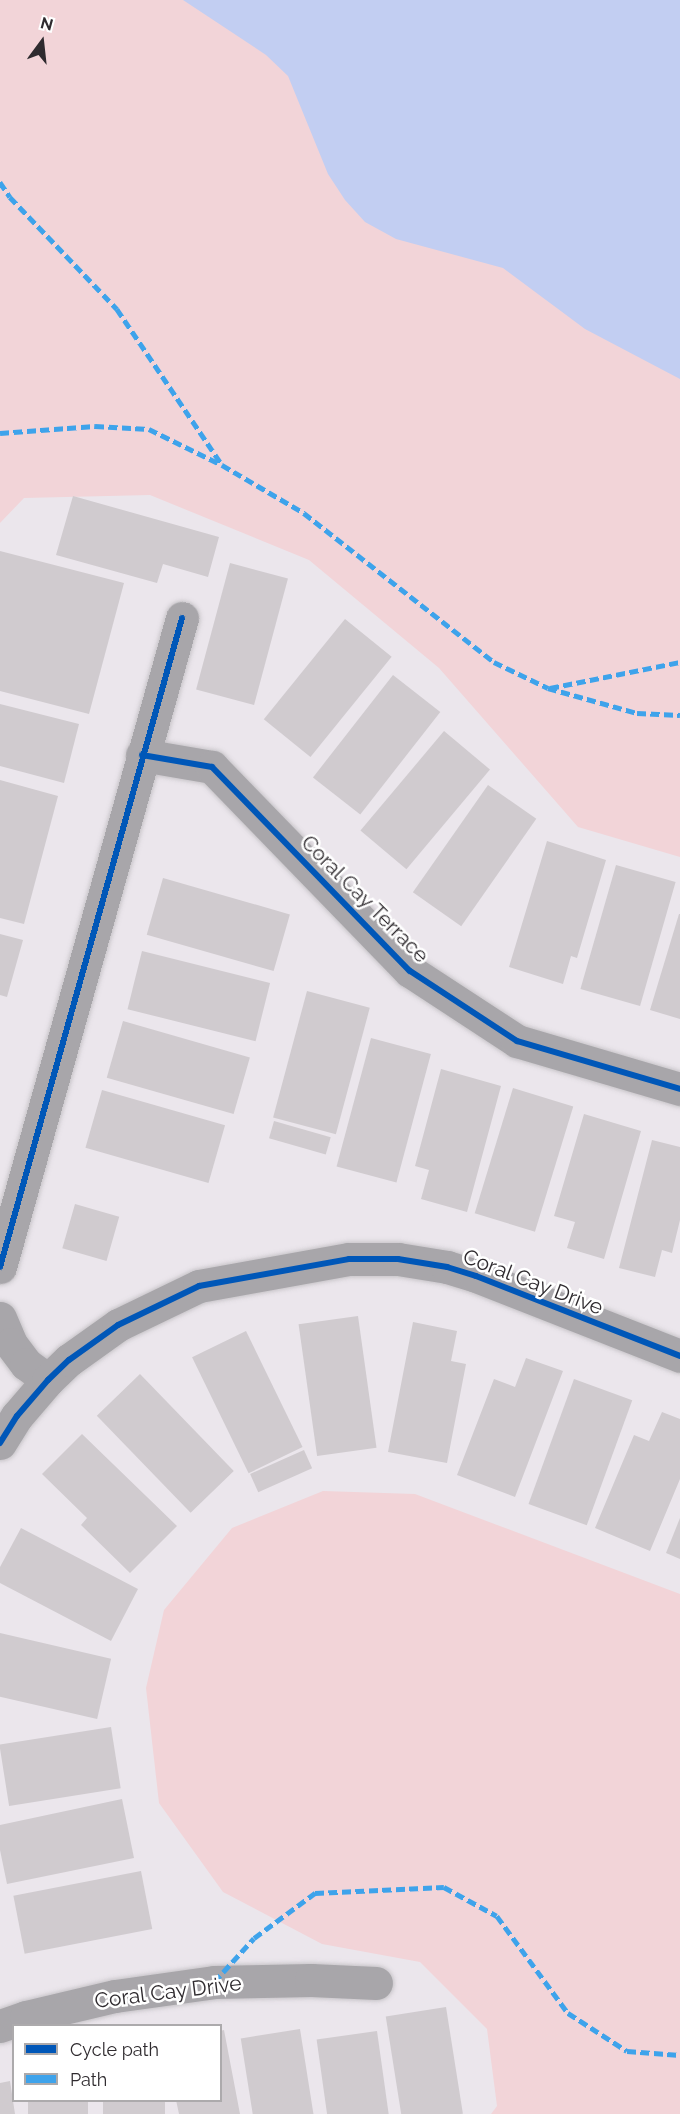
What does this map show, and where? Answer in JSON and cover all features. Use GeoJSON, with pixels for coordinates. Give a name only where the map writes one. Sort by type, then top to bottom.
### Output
{"type":"FeatureCollection","features":[{"type":"Feature","properties":{"kind":"street"},"geometry":{"type":"LineString","coordinates":[[0,1267],[182,618]]}},
{"type":"Feature","properties":{"kind":"street","name":"Coral Cay Terrace"},"geometry":{"type":"LineString","coordinates":[[142,755],[212,767],[410,971],[517,1041],[680,1089]]}},
{"type":"Feature","properties":{"kind":"street","name":"Coral Cay Drive"},"geometry":{"type":"LineString","coordinates":[[0,1443],[17,1416],[48,1380],[69,1360],[118,1325],[199,1286],[349,1259],[398,1259],[447,1267],[476,1276],[680,1356]]}},
{"type":"Feature","properties":{"kind":"street"},"geometry":{"type":"LineString","coordinates":[[0,1318],[10,1344],[26,1364],[48,1380]]}},
{"type":"Feature","properties":{"kind":"street","name":"Coral Cay Drive"},"geometry":{"type":"LineString","coordinates":[[0,2026],[26,2017],[115,1996],[213,1982],[311,1980],[376,1983]]}},
{"type":"Feature","properties":{"kind":"shaded area"},"geometry":{"type":"Polygon","coordinates":[[[0,0],[680,0],[680,857],[578,827],[439,668],[309,560],[150,495],[24,498],[0,523],[0,0]]]}},
{"type":"Feature","properties":{"kind":"shaded area"},"geometry":{"type":"Polygon","coordinates":[[[323,1491],[415,1494],[680,1594],[680,2114],[491,2114],[497,2106],[487,2029],[420,1962],[322,1944],[223,1892],[159,1803],[146,1688],[164,1610],[232,1528],[323,1491]]]}},
{"type":"Feature","properties":{"kind":"water"},"geometry":{"type":"Polygon","coordinates":[[[183,0],[680,0],[680,379],[585,329],[503,268],[396,239],[365,222],[345,200],[328,174],[288,76],[266,55],[183,0]]]}},
{"type":"Feature","properties":{"kind":"building"},"geometry":{"type":"Polygon","coordinates":[[[73,496],[219,537],[208,577],[163,564],[157,583],[56,555],[73,496]]]}},
{"type":"Feature","properties":{"kind":"building"},"geometry":{"type":"Polygon","coordinates":[[[0,551],[124,583],[89,714],[0,691],[0,551]]]}},
{"type":"Feature","properties":{"kind":"building"},"geometry":{"type":"Polygon","coordinates":[[[230,563],[288,579],[254,705],[196,690],[230,563]]]}},
{"type":"Feature","properties":{"kind":"building"},"geometry":{"type":"Polygon","coordinates":[[[345,619],[392,657],[310,757],[264,719],[345,619]]]}},
{"type":"Feature","properties":{"kind":"building"},"geometry":{"type":"Polygon","coordinates":[[[393,675],[440,712],[360,814],[313,777],[393,675]]]}},
{"type":"Feature","properties":{"kind":"building"},"geometry":{"type":"Polygon","coordinates":[[[0,704],[79,724],[64,783],[0,766],[0,704]]]}},
{"type":"Feature","properties":{"kind":"building"},"geometry":{"type":"Polygon","coordinates":[[[444,731],[490,770],[406,869],[360,831],[444,731]]]}},
{"type":"Feature","properties":{"kind":"building"},"geometry":{"type":"Polygon","coordinates":[[[0,780],[58,796],[24,924],[0,918],[0,780]]]}},
{"type":"Feature","properties":{"kind":"building"},"geometry":{"type":"Polygon","coordinates":[[[488,785],[536,819],[461,926],[413,892],[488,785]]]}},
{"type":"Feature","properties":{"kind":"building"},"geometry":{"type":"Polygon","coordinates":[[[547,841],[606,860],[577,958],[571,956],[563,984],[509,967],[547,841]]]}},
{"type":"Feature","properties":{"kind":"building"},"geometry":{"type":"Polygon","coordinates":[[[616,865],[676,882],[640,1006],[580,989],[616,865]]]}},
{"type":"Feature","properties":{"kind":"building"},"geometry":{"type":"Polygon","coordinates":[[[163,878],[290,914],[274,971],[147,935],[163,878]]]}},
{"type":"Feature","properties":{"kind":"building"},"geometry":{"type":"Polygon","coordinates":[[[680,914],[680,1019],[650,1010],[680,914]]]}},
{"type":"Feature","properties":{"kind":"building"},"geometry":{"type":"Polygon","coordinates":[[[0,934],[23,940],[7,997],[0,995],[0,934]]]}},
{"type":"Feature","properties":{"kind":"building"},"geometry":{"type":"Polygon","coordinates":[[[142,951],[270,983],[256,1041],[127,1009],[142,951]]]}},
{"type":"Feature","properties":{"kind":"building"},"geometry":{"type":"Polygon","coordinates":[[[307,991],[370,1008],[336,1134],[273,1118],[307,991]]]}},
{"type":"Feature","properties":{"kind":"building"},"geometry":{"type":"Polygon","coordinates":[[[123,1021],[250,1057],[234,1114],[107,1078],[123,1021]]]}},
{"type":"Feature","properties":{"kind":"building"},"geometry":{"type":"Polygon","coordinates":[[[371,1038],[431,1054],[396,1183],[337,1166],[371,1038]]]}},
{"type":"Feature","properties":{"kind":"building"},"geometry":{"type":"Polygon","coordinates":[[[441,1069],[501,1086],[467,1212],[421,1199],[429,1170],[415,1166],[441,1069]]]}},
{"type":"Feature","properties":{"kind":"building"},"geometry":{"type":"Polygon","coordinates":[[[513,1088],[573,1106],[535,1232],[475,1213],[513,1088]]]}},
{"type":"Feature","properties":{"kind":"building"},"geometry":{"type":"Polygon","coordinates":[[[102,1090],[225,1125],[209,1183],[85,1148],[102,1090]]]}},
{"type":"Feature","properties":{"kind":"building"},"geometry":{"type":"Polygon","coordinates":[[[584,1114],[641,1131],[604,1259],[567,1248],[575,1222],[554,1216],[584,1114]]]}},
{"type":"Feature","properties":{"kind":"building"},"geometry":{"type":"Polygon","coordinates":[[[274,1121],[331,1137],[326,1155],[269,1138],[274,1121]]]}},
{"type":"Feature","properties":{"kind":"building"},"geometry":{"type":"Polygon","coordinates":[[[652,1140],[680,1147],[680,1220],[672,1253],[662,1250],[655,1277],[619,1268],[652,1140]]]}},
{"type":"Feature","properties":{"kind":"building"},"geometry":{"type":"Polygon","coordinates":[[[75,1204],[119,1217],[107,1261],[62,1248],[75,1204]]]}},
{"type":"Feature","properties":{"kind":"building"},"geometry":{"type":"Polygon","coordinates":[[[358,1316],[377,1448],[317,1456],[299,1324],[358,1316]]]}},
{"type":"Feature","properties":{"kind":"building"},"geometry":{"type":"Polygon","coordinates":[[[413,1322],[457,1331],[451,1361],[466,1364],[447,1463],[388,1452],[413,1322]]]}},
{"type":"Feature","properties":{"kind":"building"},"geometry":{"type":"Polygon","coordinates":[[[246,1331],[303,1447],[249,1473],[192,1357],[246,1331]]]}},
{"type":"Feature","properties":{"kind":"building"},"geometry":{"type":"Polygon","coordinates":[[[526,1358],[563,1371],[515,1497],[457,1475],[494,1379],[515,1387],[526,1358]]]}},
{"type":"Feature","properties":{"kind":"building"},"geometry":{"type":"Polygon","coordinates":[[[140,1374],[234,1471],[191,1513],[97,1416],[140,1374]]]}},
{"type":"Feature","properties":{"kind":"building"},"geometry":{"type":"Polygon","coordinates":[[[574,1379],[632,1400],[587,1525],[529,1504],[574,1379]]]}},
{"type":"Feature","properties":{"kind":"building"},"geometry":{"type":"Polygon","coordinates":[[[662,1412],[680,1419],[680,1479],[650,1551],[595,1528],[634,1435],[649,1441],[662,1412]]]}},
{"type":"Feature","properties":{"kind":"building"},"geometry":{"type":"Polygon","coordinates":[[[82,1434],[177,1526],[130,1573],[81,1525],[87,1518],[42,1474],[82,1434]]]}},
{"type":"Feature","properties":{"kind":"building"},"geometry":{"type":"Polygon","coordinates":[[[304,1450],[312,1468],[258,1492],[250,1474],[304,1450]]]}},
{"type":"Feature","properties":{"kind":"building"},"geometry":{"type":"Polygon","coordinates":[[[680,1518],[680,1559],[666,1553],[680,1518]]]}},
{"type":"Feature","properties":{"kind":"building"},"geometry":{"type":"Polygon","coordinates":[[[21,1528],[138,1589],[111,1641],[0,1583],[0,1567],[21,1528]]]}},
{"type":"Feature","properties":{"kind":"building"},"geometry":{"type":"Polygon","coordinates":[[[0,1633],[111,1659],[97,1719],[0,1697],[0,1633]]]}},
{"type":"Feature","properties":{"kind":"building"},"geometry":{"type":"Polygon","coordinates":[[[111,1727],[121,1788],[9,1806],[0,1745],[111,1727]]]}},
{"type":"Feature","properties":{"kind":"building"},"geometry":{"type":"Polygon","coordinates":[[[122,1799],[134,1858],[7,1884],[0,1850],[0,1825],[122,1799]]]}},
{"type":"Feature","properties":{"kind":"building"},"geometry":{"type":"Polygon","coordinates":[[[141,1871],[152,1929],[25,1954],[13,1896],[141,1871]]]}},
{"type":"Feature","properties":{"kind":"building"},"geometry":{"type":"Polygon","coordinates":[[[446,2007],[463,2114],[401,2114],[386,2017],[446,2007]]]}},
{"type":"Feature","properties":{"kind":"building"},"geometry":{"type":"Polygon","coordinates":[[[300,2029],[313,2114],[253,2114],[241,2038],[300,2029]]]}},
{"type":"Feature","properties":{"kind":"building"},"geometry":{"type":"Polygon","coordinates":[[[222,2030],[224,2030],[240,2114],[179,2114],[176,2102],[222,2102],[222,2030]]]}},
{"type":"Feature","properties":{"kind":"building"},"geometry":{"type":"Polygon","coordinates":[[[377,2031],[389,2114],[327,2114],[317,2039],[377,2031]]]}},
{"type":"Feature","properties":{"kind":"building"},"geometry":{"type":"Polygon","coordinates":[[[10,2081],[15,2114],[0,2114],[0,2083],[10,2081]]]}},
{"type":"Feature","properties":{"kind":"building"},"geometry":{"type":"Polygon","coordinates":[[[28,2102],[88,2102],[88,2114],[28,2114],[28,2102]]]}},
{"type":"Feature","properties":{"kind":"building"},"geometry":{"type":"Polygon","coordinates":[[[103,2102],[165,2102],[165,2114],[103,2114],[103,2102]]]}},
{"type":"Feature","properties":{"kind":"marked path"},"geometry":{"type":"LineString","coordinates":[[0,182],[10,197],[117,309],[221,463]]}},
{"type":"Feature","properties":{"kind":"marked path"},"geometry":{"type":"LineString","coordinates":[[0,433],[95,426],[149,429],[222,465],[304,513],[494,662],[548,688],[637,713],[680,715]]}},
{"type":"Feature","properties":{"kind":"marked path"},"geometry":{"type":"LineString","coordinates":[[550,688],[680,662]]}},
{"type":"Feature","properties":{"kind":"marked path"},"geometry":{"type":"LineString","coordinates":[[214,1982],[254,1938],[315,1893],[444,1887],[497,1916],[568,2013],[627,2051],[680,2055]]}},
{"type":"Feature","properties":{"kind":"cycle path"},"geometry":{"type":"LineString","coordinates":[[0,1267],[182,618]]}},
{"type":"Feature","properties":{"kind":"cycle path"},"geometry":{"type":"LineString","coordinates":[[142,755],[212,767],[410,971],[517,1041],[680,1089]]}},
{"type":"Feature","properties":{"kind":"cycle path"},"geometry":{"type":"LineString","coordinates":[[0,1443],[17,1416],[48,1380],[69,1360],[118,1325],[199,1286],[349,1259],[398,1259],[447,1267],[476,1276],[680,1356]]}}]}
